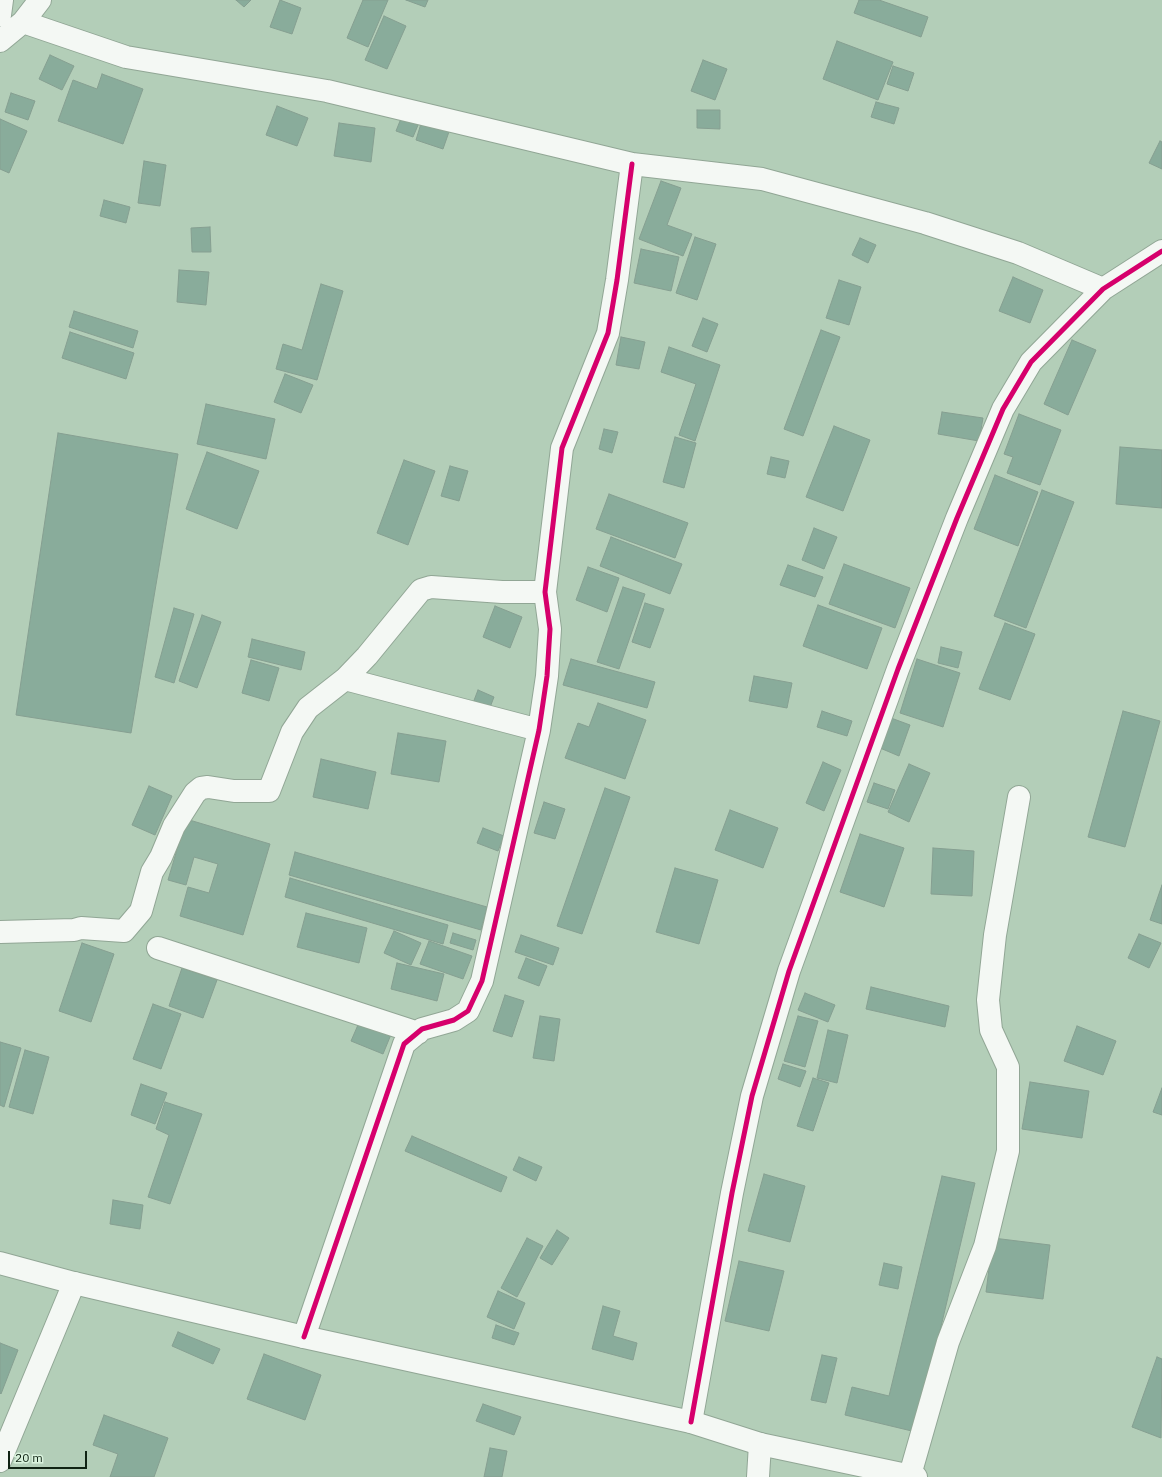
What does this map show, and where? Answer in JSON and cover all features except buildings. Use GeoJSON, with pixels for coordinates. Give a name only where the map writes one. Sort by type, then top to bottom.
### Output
{"type":"FeatureCollection","features":[{"type":"Feature","properties":{"kind":"street"},"geometry":{"type":"LineString","coordinates":[[0,15],[2,0]]}},
{"type":"Feature","properties":{"kind":"street"},"geometry":{"type":"LineString","coordinates":[[0,41],[23,22],[40,0]]}},
{"type":"Feature","properties":{"kind":"street"},"geometry":{"type":"LineString","coordinates":[[23,22],[126,57],[327,91],[632,164],[762,179],[925,223],[1018,252],[1103,289]]}},
{"type":"Feature","properties":{"kind":"street"},"geometry":{"type":"LineString","coordinates":[[304,1337],[404,1044],[422,1029],[454,1020],[468,1011],[482,981],[539,730],[547,676],[550,629],[545,592],[562,448],[608,333],[617,280],[632,164]]}},
{"type":"Feature","properties":{"kind":"street"},"geometry":{"type":"LineString","coordinates":[[691,1422],[732,1193],[752,1096],[789,971],[898,669],[1003,409],[1031,362],[1103,289],[1162,251]]}},
{"type":"Feature","properties":{"kind":"street"},"geometry":{"type":"LineString","coordinates":[[0,932],[74,930],[81,928],[124,931],[141,911],[152,872],[161,857],[174,826],[195,793],[201,788],[208,787],[234,791],[269,791],[292,732],[308,708],[345,679],[367,656],[421,590],[431,587],[502,592],[545,592]]}},
{"type":"Feature","properties":{"kind":"street"},"geometry":{"type":"LineString","coordinates":[[345,679],[539,730]]}},
{"type":"Feature","properties":{"kind":"street"},"geometry":{"type":"LineString","coordinates":[[0,1263],[74,1283],[304,1337],[691,1422],[760,1444],[913,1476],[948,1342],[985,1246],[1008,1151],[1008,1067],[991,1030],[988,1000],[995,934],[1019,797]]}},
{"type":"Feature","properties":{"kind":"street"},"geometry":{"type":"LineString","coordinates":[[158,948],[418,1033]]}},
{"type":"Feature","properties":{"kind":"street"},"geometry":{"type":"LineString","coordinates":[[0,1461],[74,1283]]}},
{"type":"Feature","properties":{"kind":"street"},"geometry":{"type":"LineString","coordinates":[[758,1477],[760,1444]]}},
{"type":"Feature","properties":{"kind":"cycle path"},"geometry":{"type":"LineString","coordinates":[[304,1337],[404,1044],[422,1029],[454,1020],[468,1011],[482,981],[539,730],[547,676],[550,629],[545,592],[562,448],[608,333],[617,280],[632,164]]}},
{"type":"Feature","properties":{"kind":"cycle path"},"geometry":{"type":"LineString","coordinates":[[691,1422],[732,1193],[752,1096],[789,971],[898,669],[957,518],[1003,409],[1031,362],[1103,289],[1162,251]]}}]}
